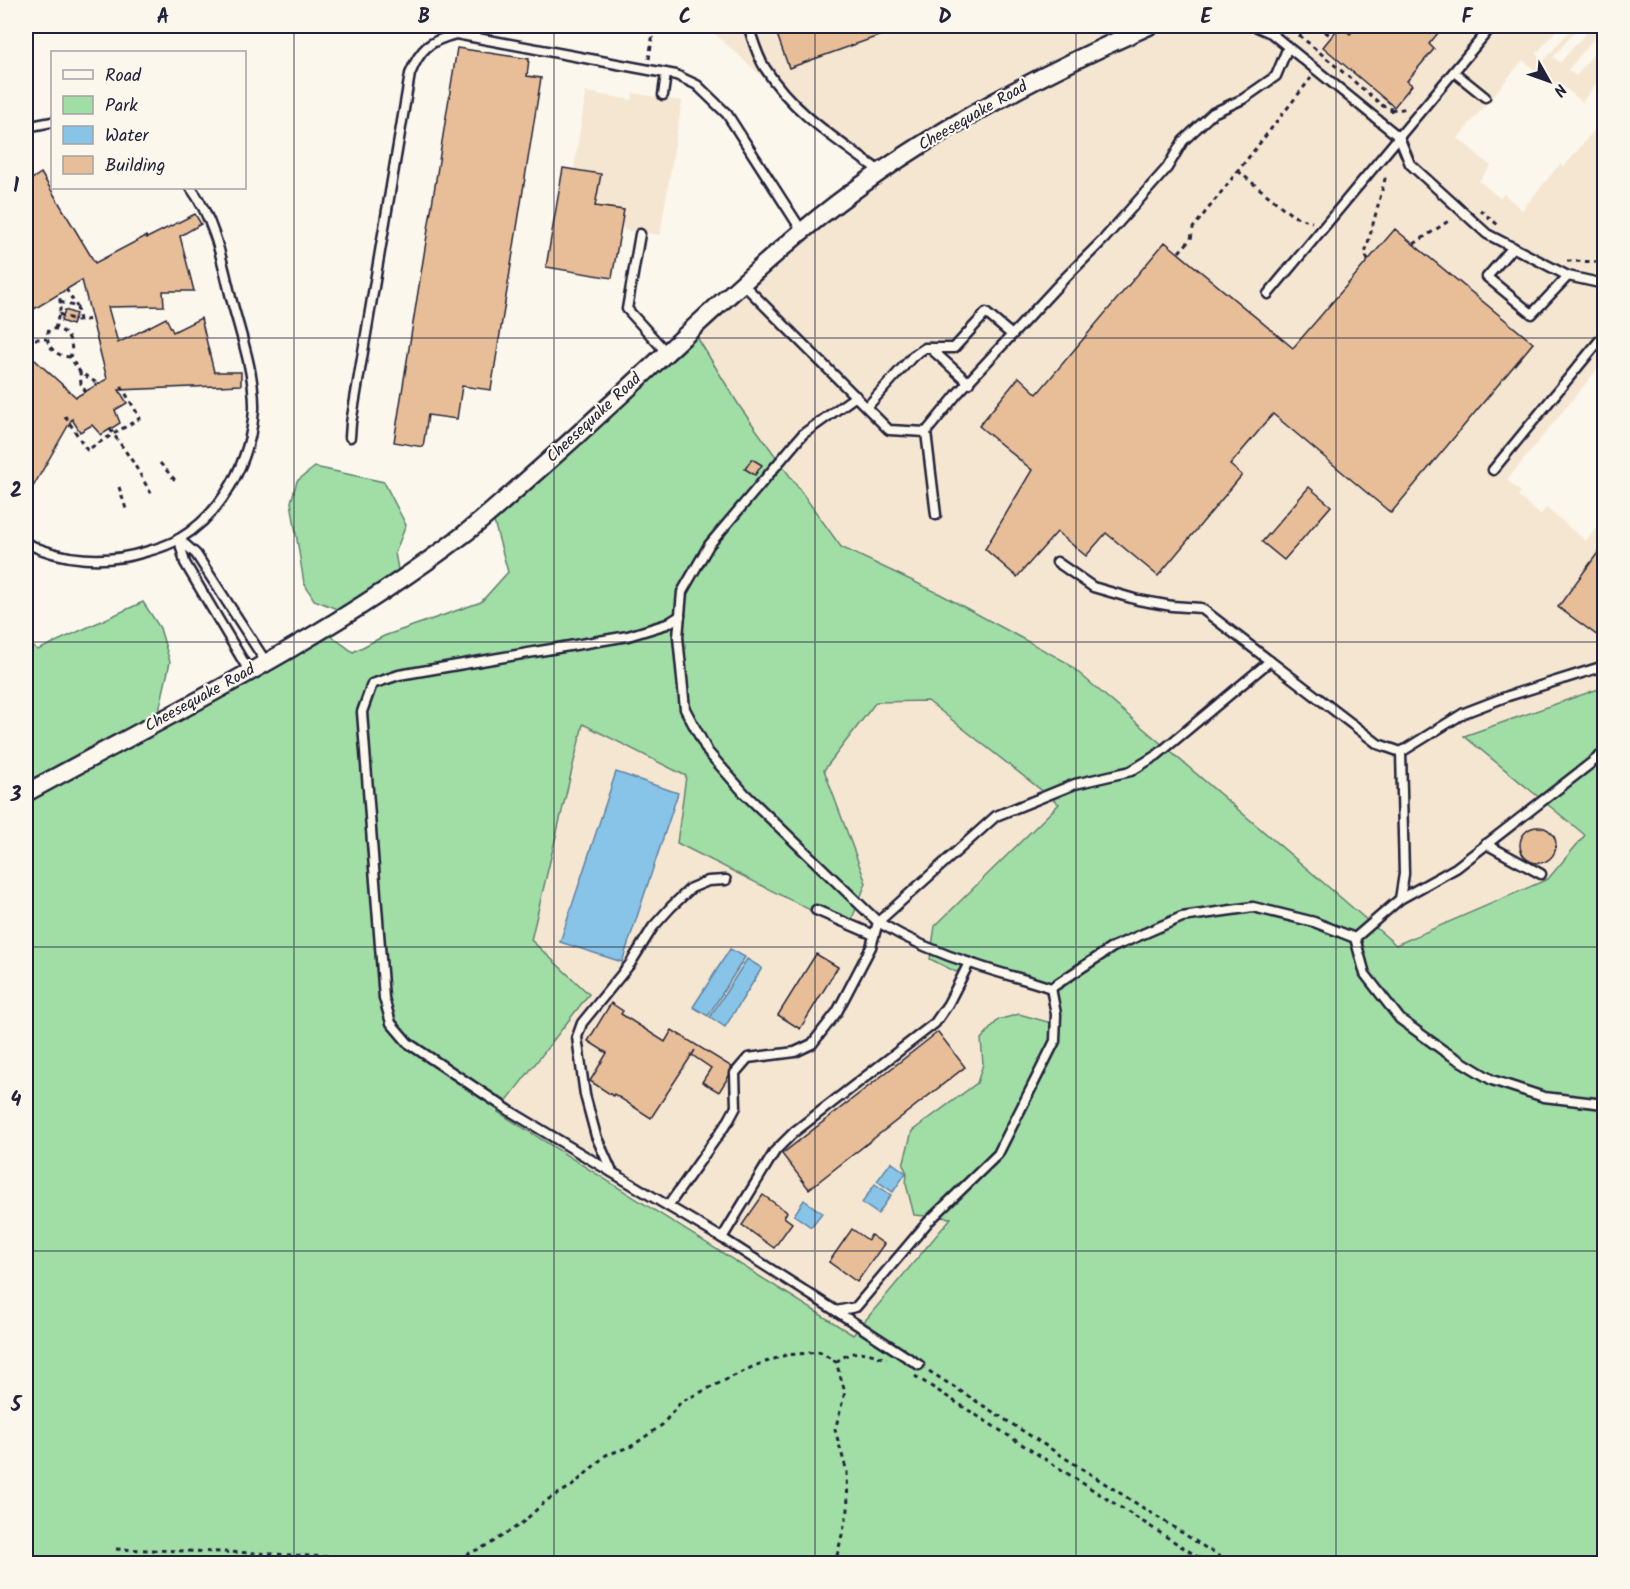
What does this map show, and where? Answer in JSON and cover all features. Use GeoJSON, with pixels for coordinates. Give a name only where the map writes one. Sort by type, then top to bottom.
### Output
{"type":"FeatureCollection","features":[{"type":"Feature","properties":{"kind":"street","name":"Cheesequake Road"},"geometry":{"type":"LineString","coordinates":[[26,793],[300,644],[400,580],[466,533],[802,231],[881,172],[994,101],[1073,60],[1149,26]]}},
{"type":"Feature","properties":{"kind":"lane"},"geometry":{"type":"LineString","coordinates":[[748,26],[764,67],[789,99],[816,125],[881,172]]}},
{"type":"Feature","properties":{"kind":"lane"},"geometry":{"type":"LineString","coordinates":[[1255,26],[1271,33],[1399,137],[1410,164],[1487,234],[1568,276],[1605,284]]}},
{"type":"Feature","properties":{"kind":"lane"},"geometry":{"type":"LineString","coordinates":[[1268,294],[1492,26]]}},
{"type":"Feature","properties":{"kind":"lane"},"geometry":{"type":"LineString","coordinates":[[350,437],[410,74],[416,59],[429,44],[456,34],[676,75],[697,85],[726,114],[802,231]]}},
{"type":"Feature","properties":{"kind":"lane"},"geometry":{"type":"LineString","coordinates":[[936,514],[926,432],[1012,335],[1104,240],[1167,168],[1183,141],[1213,113],[1243,99],[1276,76],[1288,47]]}},
{"type":"Feature","properties":{"kind":"lane"},"geometry":{"type":"LineString","coordinates":[[1454,72],[1485,97]]}},
{"type":"Feature","properties":{"kind":"lane"},"geometry":{"type":"LineString","coordinates":[[663,95],[666,74]]}},
{"type":"Feature","properties":{"kind":"lane"},"geometry":{"type":"LineString","coordinates":[[26,127],[51,122]]}},
{"type":"Feature","properties":{"kind":"lane"},"geometry":{"type":"LineString","coordinates":[[26,543],[49,552],[90,560],[129,557],[179,539],[208,513],[234,481],[246,449],[254,409],[250,374],[224,269],[207,214],[192,189]]}},
{"type":"Feature","properties":{"kind":"lane"},"geometry":{"type":"LineString","coordinates":[[639,234],[627,309],[666,352]]}},
{"type":"Feature","properties":{"kind":"lane"},"geometry":{"type":"LineString","coordinates":[[1513,247],[1487,277],[1532,314],[1568,276]]}},
{"type":"Feature","properties":{"kind":"lane"},"geometry":{"type":"LineString","coordinates":[[743,284],[889,430],[926,432]]}},
{"type":"Feature","properties":{"kind":"lane"},"geometry":{"type":"LineString","coordinates":[[867,407],[913,356],[925,348],[954,348],[986,313],[1012,335]]}},
{"type":"Feature","properties":{"kind":"lane"},"geometry":{"type":"LineString","coordinates":[[1493,470],[1605,334]]}},
{"type":"Feature","properties":{"kind":"lane"},"geometry":{"type":"LineString","coordinates":[[930,348],[969,383]]}},
{"type":"Feature","properties":{"kind":"lane"},"geometry":{"type":"LineString","coordinates":[[856,396],[803,434],[710,545],[682,592],[678,637],[685,710],[708,752],[745,794],[878,922],[896,933],[969,963],[1051,988]]}},
{"type":"Feature","properties":{"kind":"lane"},"geometry":{"type":"LineString","coordinates":[[179,539],[196,554],[266,662]]}},
{"type":"Feature","properties":{"kind":"lane"},"geometry":{"type":"LineString","coordinates":[[179,539],[184,563],[249,670]]}},
{"type":"Feature","properties":{"kind":"lane"},"geometry":{"type":"LineString","coordinates":[[1057,562],[1094,587],[1138,600],[1200,608],[1378,744],[1401,752]]}},
{"type":"Feature","properties":{"kind":"lane"},"geometry":{"type":"LineString","coordinates":[[197,584],[210,577]]}},
{"type":"Feature","properties":{"kind":"lane"},"geometry":{"type":"LineString","coordinates":[[680,616],[667,624],[628,636],[399,675],[372,684],[362,712],[384,998],[391,1023],[408,1044],[510,1111],[722,1238],[919,1365]]}},
{"type":"Feature","properties":{"kind":"lane"},"geometry":{"type":"LineString","coordinates":[[668,1206],[736,1107],[735,1073],[748,1058],[795,1052],[812,1044],[837,1012],[871,947],[878,922],[996,816],[1075,784],[1131,771],[1157,755],[1269,661]]}},
{"type":"Feature","properties":{"kind":"lane"},"geometry":{"type":"LineString","coordinates":[[1401,752],[1464,712],[1605,666]]}},
{"type":"Feature","properties":{"kind":"lane"},"geometry":{"type":"LineString","coordinates":[[1400,899],[1404,874],[1401,752]]}},
{"type":"Feature","properties":{"kind":"lane"},"geometry":{"type":"LineString","coordinates":[[1355,938],[1400,899],[1456,868],[1605,753]]}},
{"type":"Feature","properties":{"kind":"lane"},"geometry":{"type":"LineString","coordinates":[[1486,844],[1541,874]]}},
{"type":"Feature","properties":{"kind":"lane"},"geometry":{"type":"LineString","coordinates":[[612,1172],[596,1136],[585,1095],[577,1037],[582,1023],[630,964],[654,927],[671,907],[691,888],[708,881],[726,880]]}},
{"type":"Feature","properties":{"kind":"lane"},"geometry":{"type":"LineString","coordinates":[[1051,988],[1113,947],[1182,917],[1253,907],[1314,922],[1355,938]]}},
{"type":"Feature","properties":{"kind":"lane"},"geometry":{"type":"LineString","coordinates":[[816,910],[874,935]]}},
{"type":"Feature","properties":{"kind":"lane"},"geometry":{"type":"LineString","coordinates":[[1355,938],[1365,974],[1379,992],[1401,1019],[1444,1051],[1492,1080],[1544,1097],[1605,1104]]}},
{"type":"Feature","properties":{"kind":"lane"},"geometry":{"type":"LineString","coordinates":[[722,1238],[775,1151],[794,1132],[935,1023],[948,1004],[969,963]]}},
{"type":"Feature","properties":{"kind":"lane"},"geometry":{"type":"LineString","coordinates":[[836,1311],[856,1307],[927,1222],[998,1154],[1055,1041],[1056,1014],[1051,988]]}},
{"type":"Feature","properties":{"kind":"path"},"geometry":{"type":"LineString","coordinates":[[648,70],[654,26]]}},
{"type":"Feature","properties":{"kind":"path"},"geometry":{"type":"LineString","coordinates":[[1318,26],[1331,36]]}},
{"type":"Feature","properties":{"kind":"path"},"geometry":{"type":"LineString","coordinates":[[1299,35],[1383,106],[1391,109],[1391,113]]}},
{"type":"Feature","properties":{"kind":"path"},"geometry":{"type":"LineString","coordinates":[[1179,252],[1191,239],[1193,228],[1311,78],[1316,82]]}},
{"type":"Feature","properties":{"kind":"path"},"geometry":{"type":"LineString","coordinates":[[1238,171],[1293,216],[1313,222],[1317,219]]}},
{"type":"Feature","properties":{"kind":"path"},"geometry":{"type":"LineString","coordinates":[[1368,260],[1365,254],[1384,179],[1383,174]]}},
{"type":"Feature","properties":{"kind":"path"},"geometry":{"type":"LineString","coordinates":[[1414,244],[1450,220]]}},
{"type":"Feature","properties":{"kind":"path"},"geometry":{"type":"LineString","coordinates":[[1547,265],[1562,261],[1605,262]]}},
{"type":"Feature","properties":{"kind":"path"},"geometry":{"type":"LineString","coordinates":[[66,289],[77,307],[79,321]]}},
{"type":"Feature","properties":{"kind":"path"},"geometry":{"type":"LineString","coordinates":[[55,329],[60,293]]}},
{"type":"Feature","properties":{"kind":"path"},"geometry":{"type":"LineString","coordinates":[[60,302],[77,307]]}},
{"type":"Feature","properties":{"kind":"path"},"geometry":{"type":"LineString","coordinates":[[58,314],[79,321],[92,319]]}},
{"type":"Feature","properties":{"kind":"path"},"geometry":{"type":"LineString","coordinates":[[70,357],[71,342],[67,334],[49,329],[47,339],[50,346],[62,356],[70,357],[80,372],[98,384]]}},
{"type":"Feature","properties":{"kind":"path"},"geometry":{"type":"LineString","coordinates":[[26,339],[47,339]]}},
{"type":"Feature","properties":{"kind":"path"},"geometry":{"type":"LineString","coordinates":[[80,372],[81,384],[86,392]]}},
{"type":"Feature","properties":{"kind":"path"},"geometry":{"type":"LineString","coordinates":[[65,416],[87,450],[140,418],[120,384]]}},
{"type":"Feature","properties":{"kind":"path"},"geometry":{"type":"LineString","coordinates":[[110,429],[133,462],[153,497]]}},
{"type":"Feature","properties":{"kind":"path"},"geometry":{"type":"LineString","coordinates":[[160,464],[175,480]]}},
{"type":"Feature","properties":{"kind":"path"},"geometry":{"type":"LineString","coordinates":[[119,488],[126,509]]}},
{"type":"Feature","properties":{"kind":"path"},"geometry":{"type":"LineString","coordinates":[[836,1362],[847,1354],[862,1351],[888,1359]]}},
{"type":"Feature","properties":{"kind":"path"},"geometry":{"type":"LineString","coordinates":[[116,1549],[385,1560],[461,1557],[490,1544],[522,1523],[547,1500],[572,1486],[606,1455],[632,1446],[662,1425],[681,1402],[754,1366],[786,1355],[820,1352],[836,1362],[845,1392],[836,1430],[847,1472],[848,1510],[835,1563]]}},
{"type":"Feature","properties":{"kind":"path"},"geometry":{"type":"LineString","coordinates":[[919,1365],[1231,1563]]}},
{"type":"Feature","properties":{"kind":"path"},"geometry":{"type":"LineString","coordinates":[[908,1372],[1209,1563]]}},
{"type":"Feature","properties":{"kind":"shaded area"},"geometry":{"type":"Polygon","coordinates":[[[706,26],[1560,26],[1536,54],[1544,61],[1569,31],[1563,26],[1580,26],[1553,57],[1560,63],[1592,26],[1604,26],[1568,70],[1576,76],[1604,41],[1604,74],[1582,102],[1558,82],[1554,86],[1523,60],[1458,138],[1491,166],[1479,181],[1500,198],[1504,194],[1522,210],[1560,164],[1564,167],[1604,118],[1604,186],[1602,189],[1604,191],[1604,361],[1507,480],[1521,492],[1518,496],[1540,515],[1546,508],[1586,541],[1604,519],[1604,687],[1464,736],[1586,835],[1548,879],[1396,945],[1066,662],[940,594],[841,547],[740,407],[692,329],[881,172],[816,125],[706,26]]]}},
{"type":"Feature","properties":{"kind":"shaded area"},"geometry":{"type":"Polygon","coordinates":[[[586,92],[632,100],[633,93],[682,101],[660,235],[624,230],[624,227],[621,227],[624,210],[595,206],[601,174],[574,169],[586,92]]]}},
{"type":"Feature","properties":{"kind":"shaded area"},"geometry":{"type":"Polygon","coordinates":[[[928,701],[1059,804],[935,926],[969,963],[1051,988],[1056,1024],[1019,1014],[981,1039],[983,1064],[977,1083],[912,1131],[906,1184],[952,1218],[853,1335],[661,1212],[498,1113],[589,994],[531,940],[583,724],[687,776],[866,883],[824,770],[876,702],[928,701]]]}},
{"type":"Feature","properties":{"kind":"green space"},"geometry":{"type":"Polygon","coordinates":[[[692,329],[740,407],[841,547],[940,594],[1066,662],[1396,945],[1548,879],[1585,835],[1464,736],[1604,687],[1604,1563],[26,1563],[26,642],[38,650],[143,602],[160,628],[170,662],[157,720],[322,629],[353,652],[384,636],[481,602],[508,572],[491,511],[692,329]],[[928,701],[876,702],[824,770],[866,883],[848,929],[677,843],[686,776],[583,724],[531,940],[589,994],[498,1112],[853,1335],[951,1218],[914,1215],[906,1184],[907,1173],[903,1165],[912,1131],[977,1083],[983,1064],[981,1039],[998,1020],[1019,1014],[1055,1024],[1051,988],[969,963],[956,972],[930,959],[935,926],[1059,804],[928,701]]]}},
{"type":"Feature","properties":{"kind":"green space"},"geometry":{"type":"Polygon","coordinates":[[[315,467],[384,482],[406,525],[395,553],[400,580],[347,613],[314,600],[304,583],[291,502],[297,481],[315,467]]]}},
{"type":"Feature","properties":{"kind":"water"},"geometry":{"type":"Polygon","coordinates":[[[616,772],[678,793],[622,962],[560,942],[616,772]]]}},
{"type":"Feature","properties":{"kind":"water"},"geometry":{"type":"Polygon","coordinates":[[[730,949],[745,957],[708,1016],[693,1007],[730,949]]]}},
{"type":"Feature","properties":{"kind":"water"},"geometry":{"type":"Polygon","coordinates":[[[747,959],[762,968],[725,1027],[710,1017],[747,959]]]}},
{"type":"Feature","properties":{"kind":"water"},"geometry":{"type":"Polygon","coordinates":[[[891,1162],[906,1173],[893,1192],[877,1181],[891,1162]]]}},
{"type":"Feature","properties":{"kind":"water"},"geometry":{"type":"Polygon","coordinates":[[[875,1184],[891,1195],[878,1214],[862,1203],[875,1184]]]}},
{"type":"Feature","properties":{"kind":"water"},"geometry":{"type":"Polygon","coordinates":[[[804,1200],[822,1213],[811,1227],[794,1215],[804,1200]]]}},
{"type":"Feature","properties":{"kind":"building"},"geometry":{"type":"Polygon","coordinates":[[[774,26],[904,26],[904,27],[789,68],[774,26]]]}},
{"type":"Feature","properties":{"kind":"building"},"geometry":{"type":"Polygon","coordinates":[[[1340,26],[1350,34],[1358,26],[1444,26],[1429,44],[1434,49],[1407,81],[1412,85],[1394,107],[1323,47],[1340,26]]]}},
{"type":"Feature","properties":{"kind":"building"},"geometry":{"type":"Polygon","coordinates":[[[457,48],[529,59],[527,76],[541,78],[491,390],[462,386],[457,419],[428,415],[423,447],[394,442],[457,48]]]}},
{"type":"Feature","properties":{"kind":"building"},"geometry":{"type":"Polygon","coordinates":[[[563,168],[601,174],[595,206],[624,210],[612,278],[546,267],[563,168]]]}},
{"type":"Feature","properties":{"kind":"building"},"geometry":{"type":"Polygon","coordinates":[[[41,173],[95,263],[146,236],[147,238],[195,214],[201,224],[180,236],[194,291],[163,291],[164,306],[108,307],[118,343],[166,318],[173,332],[201,318],[214,372],[241,372],[241,385],[119,390],[127,403],[115,410],[120,423],[101,435],[92,425],[80,432],[72,419],[26,499],[26,352],[76,397],[107,379],[82,280],[26,314],[26,183],[41,173]]]}},
{"type":"Feature","properties":{"kind":"building"},"geometry":{"type":"Polygon","coordinates":[[[1395,229],[1533,343],[1391,513],[1273,414],[1230,465],[1242,475],[1158,576],[1106,533],[1086,556],[1057,532],[1017,577],[985,549],[1032,470],[979,426],[1019,377],[1037,394],[1165,242],[1293,348],[1395,229]]]}},
{"type":"Feature","properties":{"kind":"building"},"geometry":{"type":"Polygon","coordinates":[[[65,310],[76,314],[72,325],[61,321],[65,310]]]}},
{"type":"Feature","properties":{"kind":"building"},"geometry":{"type":"Polygon","coordinates":[[[752,459],[762,465],[755,475],[745,469],[752,459]]]}},
{"type":"Feature","properties":{"kind":"building"},"geometry":{"type":"Polygon","coordinates":[[[1309,487],[1331,506],[1284,560],[1262,542],[1309,487]]]}},
{"type":"Feature","properties":{"kind":"building"},"geometry":{"type":"Polygon","coordinates":[[[1605,543],[1605,641],[1558,607],[1605,543]]]}},
{"type":"Feature","properties":{"kind":"building"},"geometry":{"type":"Polygon","coordinates":[[[1538,827],[1551,832],[1556,845],[1551,858],[1538,863],[1525,858],[1520,845],[1525,832],[1538,827]]]}},
{"type":"Feature","properties":{"kind":"building"},"geometry":{"type":"Polygon","coordinates":[[[816,954],[838,967],[800,1029],[778,1015],[816,954]]]}},
{"type":"Feature","properties":{"kind":"building"},"geometry":{"type":"Polygon","coordinates":[[[611,1003],[623,1011],[621,1014],[665,1042],[672,1030],[732,1067],[719,1092],[702,1082],[711,1068],[692,1055],[695,1050],[651,1118],[590,1081],[607,1053],[588,1041],[611,1003]]]}},
{"type":"Feature","properties":{"kind":"building"},"geometry":{"type":"Polygon","coordinates":[[[938,1032],[965,1067],[809,1189],[782,1154],[938,1032]]]}},
{"type":"Feature","properties":{"kind":"building"},"geometry":{"type":"Polygon","coordinates":[[[763,1195],[787,1212],[784,1217],[792,1223],[774,1248],[742,1225],[763,1195]]]}},
{"type":"Feature","properties":{"kind":"building"},"geometry":{"type":"Polygon","coordinates":[[[852,1229],[868,1240],[871,1235],[884,1244],[857,1282],[829,1262],[852,1229]]]}}]}
